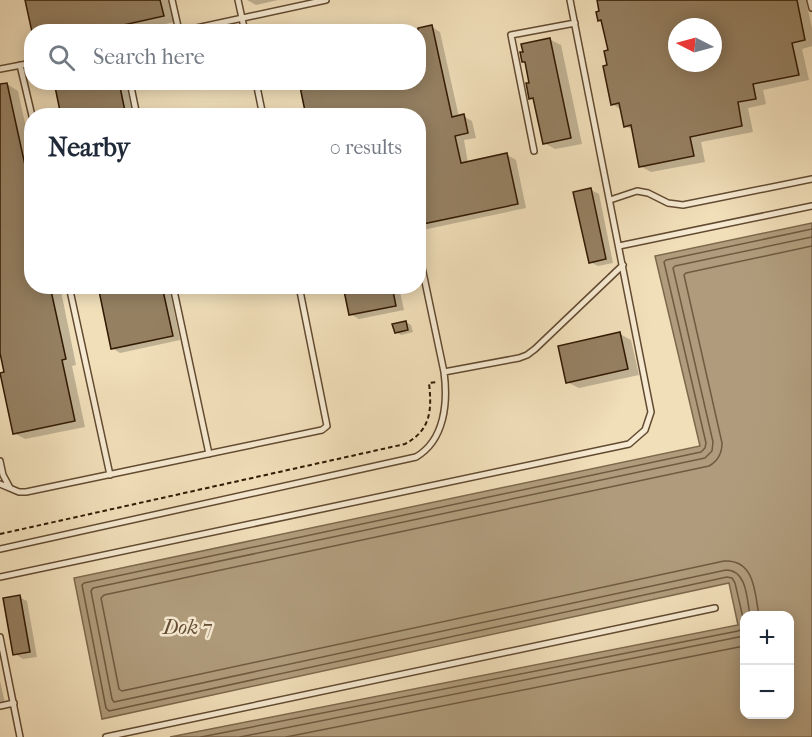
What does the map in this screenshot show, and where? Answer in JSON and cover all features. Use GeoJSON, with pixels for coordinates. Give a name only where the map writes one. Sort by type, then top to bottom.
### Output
{"type":"FeatureCollection","features":[{"type":"Feature","properties":{"kind":"lane"},"geometry":{"type":"LineString","coordinates":[[172,0],[177,24]]}},
{"type":"Feature","properties":{"kind":"lane"},"geometry":{"type":"LineString","coordinates":[[238,0],[243,24]]}},
{"type":"Feature","properties":{"kind":"lane"},"geometry":{"type":"LineString","coordinates":[[212,24],[326,0]]}},
{"type":"Feature","properties":{"kind":"lane"},"geometry":{"type":"LineString","coordinates":[[0,577],[628,444],[645,430],[651,412],[570,0]]}},
{"type":"Feature","properties":{"kind":"lane"},"geometry":{"type":"LineString","coordinates":[[810,0],[812,8]]}},
{"type":"Feature","properties":{"kind":"lane"},"geometry":{"type":"LineString","coordinates":[[534,151],[511,35],[575,23]]}},
{"type":"Feature","properties":{"kind":"lane"},"geometry":{"type":"LineString","coordinates":[[0,69],[24,64]]}},
{"type":"Feature","properties":{"kind":"lane"},"geometry":{"type":"LineString","coordinates":[[20,65],[24,82]]}},
{"type":"Feature","properties":{"kind":"lane"},"geometry":{"type":"LineString","coordinates":[[26,90],[30,108]]}},
{"type":"Feature","properties":{"kind":"lane"},"geometry":{"type":"LineString","coordinates":[[132,90],[135,108]]}},
{"type":"Feature","properties":{"kind":"lane"},"geometry":{"type":"LineString","coordinates":[[258,90],[261,108]]}},
{"type":"Feature","properties":{"kind":"lane"},"geometry":{"type":"LineString","coordinates":[[610,200],[637,191],[648,193],[668,203],[683,205],[812,179]]}},
{"type":"Feature","properties":{"kind":"lane"},"geometry":{"type":"LineString","coordinates":[[619,246],[812,206]]}},
{"type":"Feature","properties":{"kind":"lane"},"geometry":{"type":"LineString","coordinates":[[444,372],[527,355],[623,265]]}},
{"type":"Feature","properties":{"kind":"lane"},"geometry":{"type":"LineString","coordinates":[[0,549],[416,457],[424,453],[437,436],[443,412],[445,381],[426,286]]}},
{"type":"Feature","properties":{"kind":"lane"},"geometry":{"type":"LineString","coordinates":[[71,294],[110,475]]}},
{"type":"Feature","properties":{"kind":"lane"},"geometry":{"type":"LineString","coordinates":[[176,294],[209,453]]}},
{"type":"Feature","properties":{"kind":"lane"},"geometry":{"type":"LineString","coordinates":[[0,484],[26,492],[322,430],[327,426],[301,294]]}},
{"type":"Feature","properties":{"kind":"lane"},"geometry":{"type":"LineString","coordinates":[[0,461],[6,483],[12,489]]}},
{"type":"Feature","properties":{"kind":"lane"},"geometry":{"type":"LineString","coordinates":[[106,737],[716,608]]}},
{"type":"Feature","properties":{"kind":"lane"},"geometry":{"type":"LineString","coordinates":[[0,637],[20,737]]}},
{"type":"Feature","properties":{"kind":"lane"},"geometry":{"type":"LineString","coordinates":[[0,706],[14,703]]}},
{"type":"Feature","properties":{"kind":"path"},"geometry":{"type":"LineString","coordinates":[[0,534],[405,444],[416,438],[424,429],[429,417],[431,402],[429,383],[445,381]]}},
{"type":"Feature","properties":{"kind":"water","name":"Dok 7"},"geometry":{"type":"Polygon","coordinates":[[[812,223],[812,737],[170,737],[738,625],[729,583],[102,719],[74,578],[700,446],[655,256],[812,223]]]}},
{"type":"Feature","properties":{"kind":"building"},"geometry":{"type":"Polygon","coordinates":[[[25,0],[160,0],[164,16],[128,24],[30,24],[25,0]]]}},
{"type":"Feature","properties":{"kind":"building"},"geometry":{"type":"Polygon","coordinates":[[[597,0],[797,0],[805,40],[792,43],[799,75],[753,84],[756,99],[738,102],[742,126],[690,137],[694,156],[639,167],[631,125],[624,127],[619,103],[611,105],[603,66],[607,65],[604,51],[608,50],[601,20],[598,21],[596,12],[599,11],[597,0]]]}},
{"type":"Feature","properties":{"kind":"building"},"geometry":{"type":"Polygon","coordinates":[[[432,25],[452,117],[464,114],[468,133],[455,136],[461,163],[507,153],[518,204],[426,223],[426,108],[304,108],[301,90],[426,90],[426,26],[432,25]]]}},
{"type":"Feature","properties":{"kind":"building"},"geometry":{"type":"Polygon","coordinates":[[[550,38],[571,138],[543,144],[533,98],[529,99],[525,62],[522,62],[520,52],[523,52],[521,44],[550,38]]]}},
{"type":"Feature","properties":{"kind":"building"},"geometry":{"type":"Polygon","coordinates":[[[7,83],[24,161],[24,294],[52,294],[66,359],[62,360],[75,421],[13,434],[0,373],[4,372],[0,353],[0,84],[7,83]]]}},
{"type":"Feature","properties":{"kind":"building"},"geometry":{"type":"Polygon","coordinates":[[[56,90],[121,90],[124,108],[59,108],[56,90]]]}},
{"type":"Feature","properties":{"kind":"building"},"geometry":{"type":"Polygon","coordinates":[[[591,188],[606,259],[589,263],[573,192],[591,188]]]}},
{"type":"Feature","properties":{"kind":"building"},"geometry":{"type":"Polygon","coordinates":[[[100,294],[164,294],[173,336],[111,349],[100,294]]]}},
{"type":"Feature","properties":{"kind":"building"},"geometry":{"type":"Polygon","coordinates":[[[345,294],[394,294],[396,306],[349,315],[345,294]]]}},
{"type":"Feature","properties":{"kind":"building"},"geometry":{"type":"Polygon","coordinates":[[[406,321],[408,330],[395,333],[392,324],[406,321]]]}},
{"type":"Feature","properties":{"kind":"building"},"geometry":{"type":"Polygon","coordinates":[[[620,332],[628,369],[566,383],[558,346],[620,332]]]}},
{"type":"Feature","properties":{"kind":"building"},"geometry":{"type":"Polygon","coordinates":[[[20,595],[30,652],[13,655],[3,598],[20,595]]]}}]}
